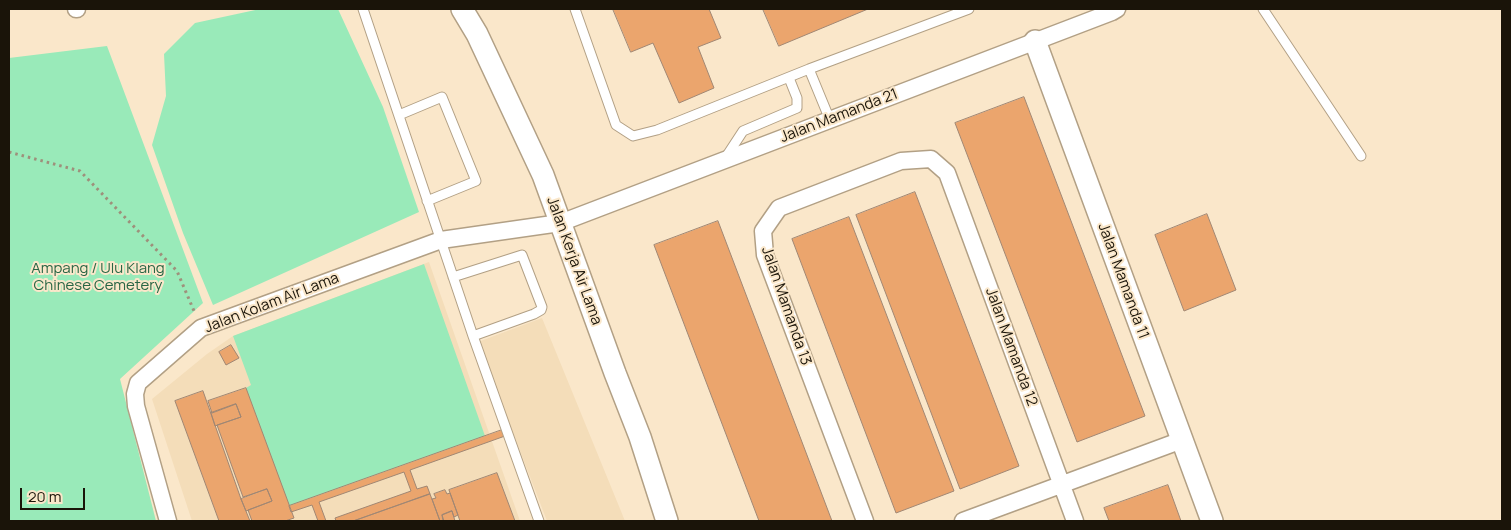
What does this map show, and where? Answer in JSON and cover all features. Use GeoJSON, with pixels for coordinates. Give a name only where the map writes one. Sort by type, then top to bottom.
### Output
{"type":"FeatureCollection","features":[{"type":"Feature","properties":{"kind":"street","name":"Jalan Kerja Air Lama"},"geometry":{"type":"LineString","coordinates":[[462,9],[477,34],[543,176],[640,437],[667,521]]}},
{"type":"Feature","properties":{"kind":"street","name":"Jalan Mamanda 21"},"geometry":{"type":"LineString","coordinates":[[560,223],[1117,9]]}},
{"type":"Feature","properties":{"kind":"street","name":"Jalan Mamanda 11"},"geometry":{"type":"LineString","coordinates":[[1035,41],[1212,521]]}},
{"type":"Feature","properties":{"kind":"street","name":"Jalan Mamanda 13"},"geometry":{"type":"LineString","coordinates":[[865,521],[765,255],[763,232],[779,208],[901,161],[931,159],[947,173]]}},
{"type":"Feature","properties":{"kind":"street","name":"Jalan Mamanda 12"},"geometry":{"type":"LineString","coordinates":[[947,173],[1075,521]]}},
{"type":"Feature","properties":{"kind":"street","name":"Jalan Kolam Air Lama"},"geometry":{"type":"LineString","coordinates":[[168,521],[136,406],[135,394],[138,383],[201,328],[441,240],[560,223]]}},
{"type":"Feature","properties":{"kind":"street"},"geometry":{"type":"LineString","coordinates":[[963,521],[1182,440]]}},
{"type":"Feature","properties":{"kind":"lane"},"geometry":{"type":"LineString","coordinates":[[363,9],[453,278],[539,521]]}},
{"type":"Feature","properties":{"kind":"lane"},"geometry":{"type":"LineString","coordinates":[[575,9],[616,125],[633,136],[657,130],[809,69],[969,9]]}},
{"type":"Feature","properties":{"kind":"lane"},"geometry":{"type":"LineString","coordinates":[[1263,9],[1360,156]]}},
{"type":"Feature","properties":{"kind":"lane"},"geometry":{"type":"LineString","coordinates":[[809,69],[830,120]]}},
{"type":"Feature","properties":{"kind":"lane"},"geometry":{"type":"LineString","coordinates":[[724,160],[743,131],[797,108],[797,98],[789,78]]}},
{"type":"Feature","properties":{"kind":"lane"},"geometry":{"type":"LineString","coordinates":[[399,115],[442,97],[476,181],[428,201]]}},
{"type":"Feature","properties":{"kind":"lane"},"geometry":{"type":"LineString","coordinates":[[453,278],[522,255],[542,308],[534,314],[473,336]]}},
{"type":"Feature","properties":{"kind":"path"},"geometry":{"type":"LineString","coordinates":[[9,152],[80,171],[177,271],[201,328]]}},
{"type":"Feature","properties":{"kind":"shaded area"},"geometry":{"type":"Polygon","coordinates":[[[429,262],[520,521],[192,521],[152,399],[207,354],[233,336],[429,262]]]}},
{"type":"Feature","properties":{"kind":"shaded area"},"geometry":{"type":"Polygon","coordinates":[[[542,318],[625,521],[547,521],[478,342],[542,318]]]}},
{"type":"Feature","properties":{"kind":"green space"},"geometry":{"type":"Polygon","coordinates":[[[260,9],[338,9],[383,107],[419,212],[213,305],[183,233],[152,145],[166,96],[164,54],[195,23],[260,9]]]}},
{"type":"Feature","properties":{"kind":"green space","name":"Ampang / Ulu Klang Chinese Cemetery"},"geometry":{"type":"Polygon","coordinates":[[[107,46],[203,303],[120,379],[156,521],[9,521],[9,58],[107,46]]]}},
{"type":"Feature","properties":{"kind":"green space"},"geometry":{"type":"Polygon","coordinates":[[[424,264],[485,436],[289,506],[246,388],[251,385],[233,336],[424,264]]]}},
{"type":"Feature","properties":{"kind":"building"},"geometry":{"type":"Polygon","coordinates":[[[613,9],[709,9],[721,38],[698,47],[714,88],[679,103],[653,43],[631,52],[613,9]]]}},
{"type":"Feature","properties":{"kind":"building"},"geometry":{"type":"Polygon","coordinates":[[[763,9],[868,9],[779,46],[763,9]]]}},
{"type":"Feature","properties":{"kind":"building"},"geometry":{"type":"Polygon","coordinates":[[[1024,97],[1145,416],[1077,442],[955,123],[1024,97]]]}},
{"type":"Feature","properties":{"kind":"building"},"geometry":{"type":"Polygon","coordinates":[[[915,192],[1019,466],[960,489],[856,215],[915,192]]]}},
{"type":"Feature","properties":{"kind":"building"},"geometry":{"type":"Polygon","coordinates":[[[1207,214],[1236,290],[1184,311],[1155,235],[1207,214]]]}},
{"type":"Feature","properties":{"kind":"building"},"geometry":{"type":"Polygon","coordinates":[[[849,217],[954,491],[896,513],[792,239],[849,217]]]}},
{"type":"Feature","properties":{"kind":"building"},"geometry":{"type":"Polygon","coordinates":[[[718,221],[832,521],[759,521],[654,245],[718,221]]]}},
{"type":"Feature","properties":{"kind":"building"},"geometry":{"type":"Polygon","coordinates":[[[231,345],[239,358],[226,365],[219,352],[231,345]]]}},
{"type":"Feature","properties":{"kind":"building"},"geometry":{"type":"Polygon","coordinates":[[[246,388],[294,518],[285,521],[252,521],[248,510],[272,501],[267,489],[243,497],[217,425],[241,417],[236,404],[212,413],[208,401],[246,388]]]}},
{"type":"Feature","properties":{"kind":"building"},"geometry":{"type":"Polygon","coordinates":[[[203,391],[250,521],[219,521],[175,401],[203,391]]]}},
{"type":"Feature","properties":{"kind":"building"},"geometry":{"type":"Polygon","coordinates":[[[236,404],[241,417],[215,426],[211,413],[236,404]]]}},
{"type":"Feature","properties":{"kind":"building"},"geometry":{"type":"Polygon","coordinates":[[[502,430],[505,436],[410,470],[417,489],[427,486],[430,494],[353,521],[336,521],[335,518],[411,491],[404,472],[319,502],[326,521],[318,521],[312,505],[291,512],[289,506],[502,430]]]}},
{"type":"Feature","properties":{"kind":"building"},"geometry":{"type":"Polygon","coordinates":[[[497,473],[515,521],[460,521],[449,490],[497,473]]]}},
{"type":"Feature","properties":{"kind":"building"},"geometry":{"type":"Polygon","coordinates":[[[1168,485],[1181,521],[1109,521],[1104,508],[1168,485]]]}},
{"type":"Feature","properties":{"kind":"building"},"geometry":{"type":"Polygon","coordinates":[[[267,489],[272,501],[246,511],[241,499],[267,489]]]}},
{"type":"Feature","properties":{"kind":"building"},"geometry":{"type":"Polygon","coordinates":[[[445,490],[447,494],[450,493],[458,515],[454,517],[452,511],[442,515],[443,521],[440,521],[432,499],[436,498],[434,494],[445,490]]]}},
{"type":"Feature","properties":{"kind":"building"},"geometry":{"type":"Polygon","coordinates":[[[430,494],[440,521],[354,521],[430,494]]]}},
{"type":"Feature","properties":{"kind":"building"},"geometry":{"type":"Polygon","coordinates":[[[452,511],[455,521],[444,521],[442,515],[452,511]]]}}]}
